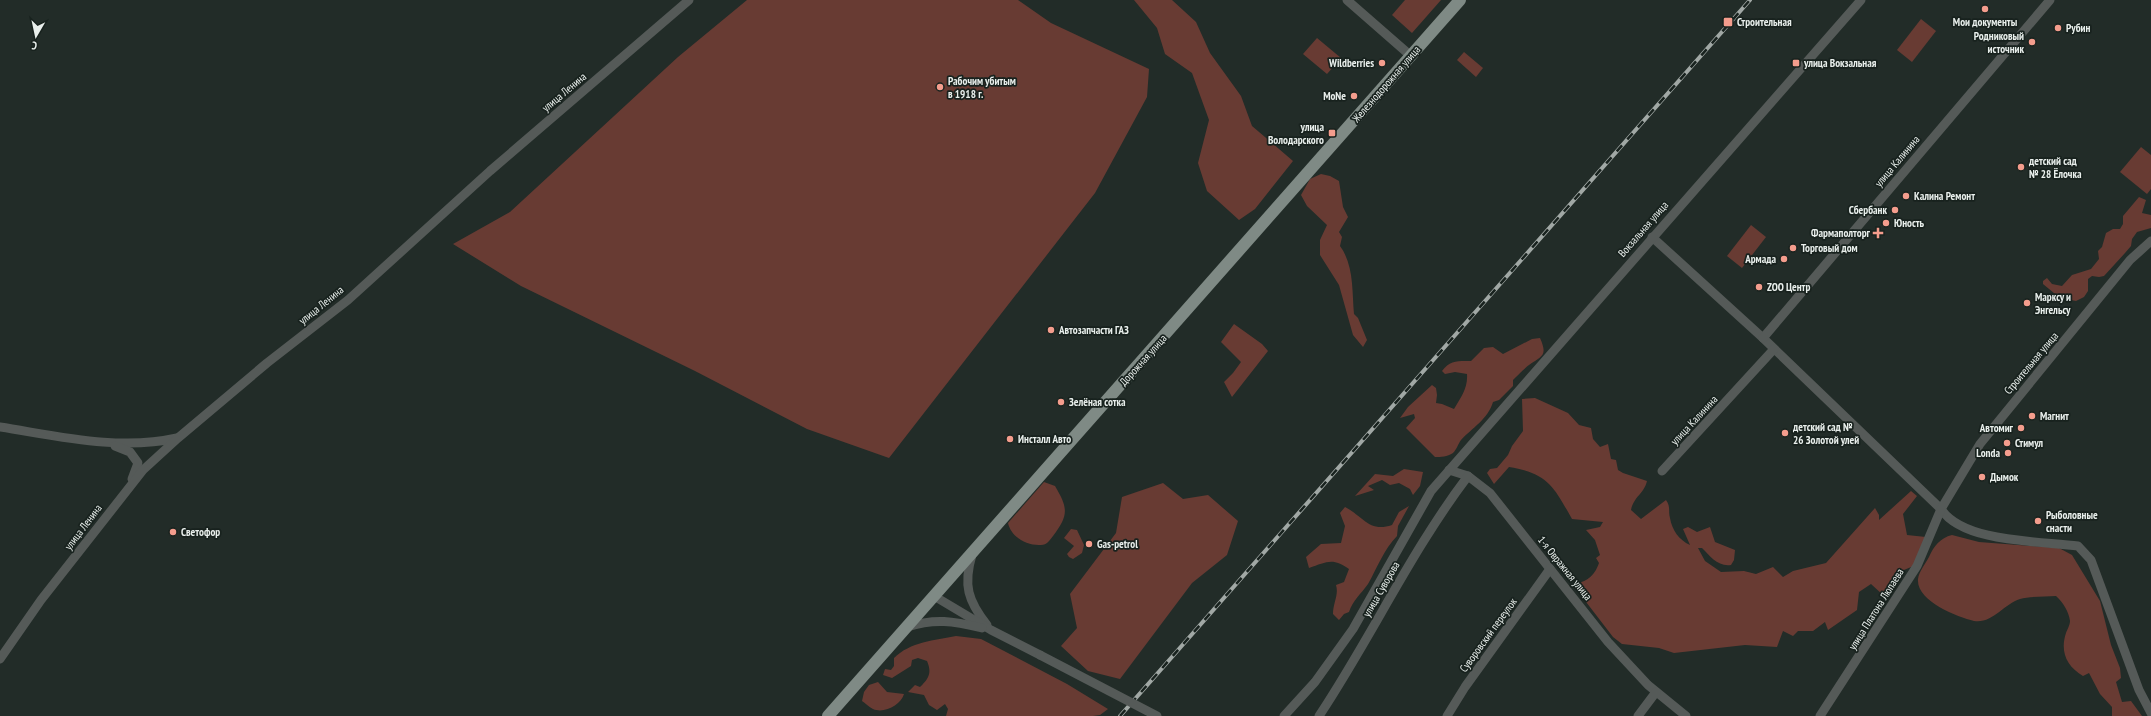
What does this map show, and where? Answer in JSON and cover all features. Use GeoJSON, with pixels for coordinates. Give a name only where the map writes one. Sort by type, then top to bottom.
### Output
{"type":"FeatureCollection","features":[{"type":"Feature","properties":{"kind":"main road","name":"Железнодорожная улица"},"geometry":{"type":"LineString","coordinates":[[1313,169],[1460,0]]}},
{"type":"Feature","properties":{"kind":"main road","name":"Дорожная улица"},"geometry":{"type":"LineString","coordinates":[[828,716],[1313,169]]}},
{"type":"Feature","properties":{"kind":"street","name":"улица Ленина"},"geometry":{"type":"LineString","coordinates":[[0,659],[42,600],[130,485],[178,438],[348,300],[490,170],[689,0]]}},
{"type":"Feature","properties":{"kind":"street"},"geometry":{"type":"LineString","coordinates":[[1348,0],[1411,56]]}},
{"type":"Feature","properties":{"kind":"street","name":"Вокзальная улица"},"geometry":{"type":"LineString","coordinates":[[1284,716],[1315,682],[1353,629],[1431,491],[1504,405],[1861,0]]}},
{"type":"Feature","properties":{"kind":"street","name":"улица Калинина"},"geometry":{"type":"LineString","coordinates":[[1763,338],[2050,0]]}},
{"type":"Feature","properties":{"kind":"street"},"geometry":{"type":"LineString","coordinates":[[1652,237],[1763,338],[1941,509],[1947,518],[1973,531],[2010,540],[2078,546],[2091,560],[2139,690],[2151,713]]}},
{"type":"Feature","properties":{"kind":"street","name":"Строительная улица"},"geometry":{"type":"LineString","coordinates":[[1941,509],[1980,444],[2002,415],[2080,323],[2130,260],[2151,241]]}},
{"type":"Feature","properties":{"kind":"street","name":"улица Калинина"},"geometry":{"type":"LineString","coordinates":[[1662,471],[1774,349]]}},
{"type":"Feature","properties":{"kind":"street"},"geometry":{"type":"LineString","coordinates":[[0,427],[106,442],[153,444],[178,438]]}},
{"type":"Feature","properties":{"kind":"street"},"geometry":{"type":"LineString","coordinates":[[106,442],[130,452],[138,464],[130,485]]}},
{"type":"Feature","properties":{"kind":"street","name":"1-я Овражная улица"},"geometry":{"type":"LineString","coordinates":[[1447,473],[1468,476],[1490,493],[1608,642],[1656,692],[1686,716]]}},
{"type":"Feature","properties":{"kind":"street","name":"улица Суворова"},"geometry":{"type":"LineString","coordinates":[[1319,716],[1345,677],[1414,555],[1446,504],[1468,476]]}},
{"type":"Feature","properties":{"kind":"street","name":"улица Платона Люпаева"},"geometry":{"type":"LineString","coordinates":[[1820,716],[1917,566],[1941,509]]}},
{"type":"Feature","properties":{"kind":"street"},"geometry":{"type":"LineString","coordinates":[[973,551],[968,568],[967,583],[970,598],[977,613],[991,630]]}},
{"type":"Feature","properties":{"kind":"street","name":"Суворовский переулок"},"geometry":{"type":"LineString","coordinates":[[1447,716],[1465,687],[1550,569]]}},
{"type":"Feature","properties":{"kind":"street"},"geometry":{"type":"LineString","coordinates":[[934,596],[991,630],[1158,716]]}},
{"type":"Feature","properties":{"kind":"street"},"geometry":{"type":"LineString","coordinates":[[907,627],[923,622],[938,620],[959,622],[991,630]]}},
{"type":"Feature","properties":{"kind":"street"},"geometry":{"type":"LineString","coordinates":[[1638,716],[1656,692]]}},
{"type":"Feature","properties":{"kind":"shaded area"},"geometry":{"type":"Polygon","coordinates":[[[747,0],[1018,0],[1051,23],[1149,69],[1147,97],[1095,193],[889,458],[807,429],[695,371],[521,286],[453,244],[510,212],[678,57],[747,0]]]}},
{"type":"Feature","properties":{"kind":"shaded area"},"geometry":{"type":"Polygon","coordinates":[[[1134,0],[1172,0],[1196,22],[1210,53],[1241,96],[1252,126],[1293,161],[1255,209],[1239,220],[1207,191],[1198,163],[1209,120],[1192,73],[1165,54],[1157,28],[1134,0]]]}},
{"type":"Feature","properties":{"kind":"shaded area"},"geometry":{"type":"Polygon","coordinates":[[[1405,0],[1441,0],[1412,33],[1392,15],[1405,0]]]}},
{"type":"Feature","properties":{"kind":"shaded area"},"geometry":{"type":"Polygon","coordinates":[[[1921,19],[1936,31],[1912,62],[1897,50],[1921,19]]]}},
{"type":"Feature","properties":{"kind":"shaded area"},"geometry":{"type":"Polygon","coordinates":[[[1317,38],[1341,58],[1327,74],[1303,54],[1317,38]]]}},
{"type":"Feature","properties":{"kind":"shaded area"},"geometry":{"type":"Polygon","coordinates":[[[1464,52],[1483,68],[1476,77],[1457,60],[1464,52]]]}},
{"type":"Feature","properties":{"kind":"shaded area"},"geometry":{"type":"Polygon","coordinates":[[[2141,147],[2151,155],[2151,189],[2147,194],[2120,172],[2141,147]]]}},
{"type":"Feature","properties":{"kind":"shaded area"},"geometry":{"type":"Polygon","coordinates":[[[1321,174],[1330,176],[1339,181],[1343,207],[1348,217],[1339,232],[1342,237],[1340,246],[1345,253],[1350,270],[1354,314],[1358,318],[1367,340],[1363,347],[1353,335],[1339,285],[1320,255],[1320,240],[1327,225],[1307,206],[1301,195],[1310,179],[1321,174]]]}},
{"type":"Feature","properties":{"kind":"shaded area"},"geometry":{"type":"Polygon","coordinates":[[[2139,197],[2146,200],[2142,213],[2151,215],[2151,228],[2137,232],[2132,239],[2131,246],[2104,276],[2092,276],[2088,279],[2088,291],[2084,297],[2076,301],[2060,298],[2043,284],[2043,281],[2047,278],[2052,284],[2062,286],[2072,275],[2091,269],[2099,259],[2098,251],[2102,247],[2106,233],[2113,229],[2120,229],[2123,224],[2123,216],[2139,197]]]}},
{"type":"Feature","properties":{"kind":"shaded area"},"geometry":{"type":"Polygon","coordinates":[[[1751,225],[1766,237],[1742,268],[1727,256],[1751,225]]]}},
{"type":"Feature","properties":{"kind":"shaded area"},"geometry":{"type":"Polygon","coordinates":[[[1234,324],[1262,344],[1268,351],[1232,397],[1224,382],[1241,362],[1221,342],[1234,324]]]}},
{"type":"Feature","properties":{"kind":"shaded area"},"geometry":{"type":"Polygon","coordinates":[[[1540,338],[1543,349],[1542,355],[1527,366],[1513,380],[1513,386],[1499,400],[1493,402],[1491,408],[1479,423],[1461,440],[1453,453],[1442,457],[1435,457],[1406,428],[1415,418],[1414,414],[1400,418],[1408,407],[1432,385],[1436,388],[1436,403],[1454,409],[1465,388],[1467,374],[1455,372],[1445,374],[1442,371],[1445,367],[1458,361],[1471,361],[1484,348],[1493,347],[1503,354],[1532,339],[1540,338]]]}},
{"type":"Feature","properties":{"kind":"shaded area"},"geometry":{"type":"Polygon","coordinates":[[[1535,398],[1568,413],[1579,425],[1591,428],[1593,439],[1600,447],[1608,444],[1611,459],[1616,460],[1618,470],[1647,481],[1644,489],[1634,501],[1631,510],[1641,519],[1666,500],[1672,527],[1683,540],[1690,545],[1683,529],[1688,527],[1697,532],[1710,527],[1715,542],[1735,550],[1734,560],[1731,565],[1726,565],[1718,563],[1702,548],[1698,548],[1705,561],[1721,572],[1744,571],[1756,574],[1773,567],[1783,577],[1793,571],[1826,563],[1875,508],[1879,515],[1879,520],[1911,491],[1917,496],[1903,514],[1907,535],[1926,537],[1916,565],[1899,572],[1894,584],[1883,595],[1871,584],[1859,592],[1857,610],[1828,630],[1825,622],[1813,631],[1798,631],[1793,636],[1783,631],[1777,647],[1745,645],[1674,653],[1659,648],[1622,644],[1613,637],[1573,585],[1589,578],[1597,568],[1599,563],[1596,558],[1600,555],[1595,540],[1586,530],[1600,527],[1603,522],[1572,519],[1554,490],[1548,483],[1533,473],[1509,467],[1494,484],[1487,473],[1490,469],[1497,468],[1508,455],[1512,446],[1523,431],[1522,399],[1535,398]]]}},
{"type":"Feature","properties":{"kind":"shaded area"},"geometry":{"type":"Polygon","coordinates":[[[1404,469],[1423,472],[1420,486],[1413,495],[1410,489],[1399,483],[1390,485],[1382,480],[1368,486],[1374,490],[1355,496],[1375,474],[1393,476],[1404,469]]]}},
{"type":"Feature","properties":{"kind":"shaded area"},"geometry":{"type":"Polygon","coordinates":[[[1044,482],[1055,486],[1064,506],[1064,517],[1058,529],[1047,543],[1043,545],[1030,544],[1020,540],[1012,532],[1008,523],[1044,482]]]}},
{"type":"Feature","properties":{"kind":"shaded area"},"geometry":{"type":"Polygon","coordinates":[[[1163,483],[1183,499],[1208,495],[1238,521],[1227,555],[1192,583],[1120,679],[1088,671],[1061,646],[1077,628],[1070,594],[1116,533],[1122,497],[1163,483]]]}},
{"type":"Feature","properties":{"kind":"shaded area"},"geometry":{"type":"Polygon","coordinates":[[[1409,506],[1398,526],[1397,536],[1384,553],[1368,584],[1355,601],[1349,612],[1344,614],[1339,620],[1333,614],[1337,592],[1336,585],[1344,582],[1349,569],[1334,562],[1309,568],[1306,557],[1321,544],[1341,543],[1345,526],[1340,513],[1345,507],[1372,525],[1384,527],[1392,525],[1399,512],[1409,506]]]}},
{"type":"Feature","properties":{"kind":"shaded area"},"geometry":{"type":"Polygon","coordinates":[[[1071,529],[1077,530],[1084,545],[1082,553],[1073,559],[1067,554],[1074,546],[1064,538],[1071,529]]]}},
{"type":"Feature","properties":{"kind":"shaded area"},"geometry":{"type":"Polygon","coordinates":[[[1952,535],[1979,542],[2059,548],[2072,555],[2100,601],[2111,645],[2120,668],[2121,678],[2116,682],[2122,702],[2131,701],[2142,716],[2112,716],[2112,707],[2100,694],[2089,673],[2083,676],[2072,668],[2064,652],[2064,640],[2070,623],[2069,618],[2065,607],[2056,596],[2020,599],[1987,620],[1980,621],[1974,621],[1948,612],[1930,601],[1919,587],[1919,576],[1935,546],[1944,538],[1952,535]]]}},
{"type":"Feature","properties":{"kind":"shaded area"},"geometry":{"type":"Polygon","coordinates":[[[956,636],[981,639],[1067,684],[1108,709],[1100,715],[1093,716],[946,716],[948,709],[945,704],[937,710],[929,705],[924,695],[908,692],[915,685],[920,687],[926,681],[929,675],[927,661],[918,658],[912,660],[911,666],[892,678],[883,675],[885,669],[891,670],[894,666],[894,658],[907,648],[931,640],[956,636]]]}},
{"type":"Feature","properties":{"kind":"shaded area"},"geometry":{"type":"Polygon","coordinates":[[[878,682],[887,692],[904,694],[899,702],[892,708],[877,710],[862,701],[864,692],[869,685],[878,682]]]}},
{"type":"Feature","properties":{"kind":"railway"},"geometry":{"type":"LineString","coordinates":[[1120,716],[1750,0]]}},
{"type":"Feature","properties":{"kind":"place","name":"Мои документы"},"geometry":{"type":"Point","coordinates":[1985,9]}},
{"type":"Feature","properties":{"kind":"place","name":"Строительная"},"geometry":{"type":"Point","coordinates":[1728,22]}},
{"type":"Feature","properties":{"kind":"place","name":"Рубин"},"geometry":{"type":"Point","coordinates":[2058,28]}},
{"type":"Feature","properties":{"kind":"place","name":"Родниковый источник"},"geometry":{"type":"Point","coordinates":[2032,42]}},
{"type":"Feature","properties":{"kind":"place","name":"Wildberries"},"geometry":{"type":"Point","coordinates":[1382,63]}},
{"type":"Feature","properties":{"kind":"place","name":"улица Вокзальная"},"geometry":{"type":"Point","coordinates":[1796,63]}},
{"type":"Feature","properties":{"kind":"place","name":"Рабочим убитым в 1918 г."},"geometry":{"type":"Point","coordinates":[940,87]}},
{"type":"Feature","properties":{"kind":"place","name":"MoNe"},"geometry":{"type":"Point","coordinates":[1354,96]}},
{"type":"Feature","properties":{"kind":"place","name":"улица Володарского"},"geometry":{"type":"Point","coordinates":[1332,133]}},
{"type":"Feature","properties":{"kind":"place","name":"детский сад № 28 Ёлочка"},"geometry":{"type":"Point","coordinates":[2021,167]}},
{"type":"Feature","properties":{"kind":"place","name":"Калина Ремонт"},"geometry":{"type":"Point","coordinates":[1906,196]}},
{"type":"Feature","properties":{"kind":"place","name":"Сбербанк"},"geometry":{"type":"Point","coordinates":[1895,210]}},
{"type":"Feature","properties":{"kind":"place","name":"Юность"},"geometry":{"type":"Point","coordinates":[1886,223]}},
{"type":"Feature","properties":{"kind":"place","name":"Фармаполторг"},"geometry":{"type":"Point","coordinates":[1878,233]}},
{"type":"Feature","properties":{"kind":"place","name":"Торговый дом"},"geometry":{"type":"Point","coordinates":[1793,248]}},
{"type":"Feature","properties":{"kind":"place","name":"Армада"},"geometry":{"type":"Point","coordinates":[1784,259]}},
{"type":"Feature","properties":{"kind":"place","name":"ZOO Центр"},"geometry":{"type":"Point","coordinates":[1759,287]}},
{"type":"Feature","properties":{"kind":"place","name":"Марксу и Энгельсу"},"geometry":{"type":"Point","coordinates":[2027,303]}},
{"type":"Feature","properties":{"kind":"place","name":"Автозапчасти ГАЗ"},"geometry":{"type":"Point","coordinates":[1051,330]}},
{"type":"Feature","properties":{"kind":"place","name":"Зелёная сотка"},"geometry":{"type":"Point","coordinates":[1061,402]}},
{"type":"Feature","properties":{"kind":"place","name":"Магнит"},"geometry":{"type":"Point","coordinates":[2032,416]}},
{"type":"Feature","properties":{"kind":"place","name":"Автомиг"},"geometry":{"type":"Point","coordinates":[2021,428]}},
{"type":"Feature","properties":{"kind":"place","name":"детский сад № 26 Золотой улей"},"geometry":{"type":"Point","coordinates":[1785,433]}},
{"type":"Feature","properties":{"kind":"place","name":"Инсталл Авто"},"geometry":{"type":"Point","coordinates":[1010,439]}},
{"type":"Feature","properties":{"kind":"place","name":"Стимул"},"geometry":{"type":"Point","coordinates":[2007,443]}},
{"type":"Feature","properties":{"kind":"place","name":"Londa"},"geometry":{"type":"Point","coordinates":[2008,453]}},
{"type":"Feature","properties":{"kind":"place","name":"Дымок"},"geometry":{"type":"Point","coordinates":[1982,477]}},
{"type":"Feature","properties":{"kind":"place","name":"Рыболовные снасти"},"geometry":{"type":"Point","coordinates":[2038,521]}},
{"type":"Feature","properties":{"kind":"place","name":"Светофор"},"geometry":{"type":"Point","coordinates":[173,532]}},
{"type":"Feature","properties":{"kind":"place","name":"Gas-petrol"},"geometry":{"type":"Point","coordinates":[1089,544]}}]}
